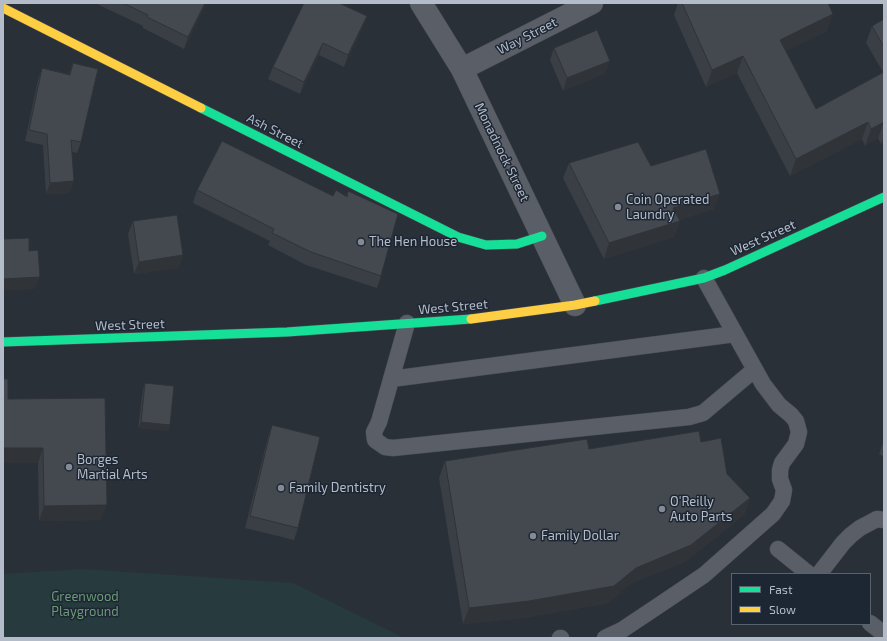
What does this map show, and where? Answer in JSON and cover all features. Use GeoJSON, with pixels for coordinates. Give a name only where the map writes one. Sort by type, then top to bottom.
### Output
{"type":"FeatureCollection","features":[{"type":"Feature","properties":{"kind":"main road","name":"Ash Street"},"geometry":{"type":"LineString","coordinates":[[3,8],[458,237],[486,245],[517,244],[542,236]]}},
{"type":"Feature","properties":{"kind":"main road","name":"West Street"},"geometry":{"type":"LineString","coordinates":[[3,342],[287,332],[470,319],[575,305],[704,278],[884,197]]}},
{"type":"Feature","properties":{"kind":"street","name":"Monadnock Street"},"geometry":{"type":"LineString","coordinates":[[421,3],[462,69],[575,305]]}},
{"type":"Feature","properties":{"kind":"street","name":"Way Street"},"geometry":{"type":"LineString","coordinates":[[462,69],[592,3]]}},
{"type":"Feature","properties":{"kind":"lane"},"geometry":{"type":"LineString","coordinates":[[605,638],[622,630],[704,575],[773,514],[782,501],[784,490],[780,479],[782,463],[796,444],[799,432],[796,421],[778,405],[763,384],[704,278]]}},
{"type":"Feature","properties":{"kind":"lane"},"geometry":{"type":"LineString","coordinates":[[407,323],[379,422],[374,432],[375,440],[385,447],[393,448],[689,417],[703,414],[754,370]]}},
{"type":"Feature","properties":{"kind":"lane"},"geometry":{"type":"LineString","coordinates":[[392,379],[735,334]]}},
{"type":"Feature","properties":{"kind":"lane"},"geometry":{"type":"LineString","coordinates":[[821,573],[843,543],[851,535],[860,528],[877,519],[884,520]]}},
{"type":"Feature","properties":{"kind":"lane"},"geometry":{"type":"LineString","coordinates":[[778,549],[808,573]]}},
{"type":"Feature","properties":{"kind":"lane"},"geometry":{"type":"LineString","coordinates":[[871,624],[884,634]]}},
{"type":"Feature","properties":{"kind":"green space","name":"Greenwood Playground"},"geometry":{"type":"Polygon","coordinates":[[[83,569],[293,583],[404,638],[3,638],[3,574],[83,569]]]}},
{"type":"Feature","properties":{"kind":"building"},"geometry":{"type":"Polygon","coordinates":[[[123,3],[205,3],[188,37],[147,17],[148,15],[123,3]]]}},
{"type":"Feature","properties":{"kind":"building"},"geometry":{"type":"Polygon","coordinates":[[[304,3],[339,3],[367,16],[348,55],[323,43],[304,82],[273,67],[304,3]]]}},
{"type":"Feature","properties":{"kind":"building"},"geometry":{"type":"Polygon","coordinates":[[[682,3],[828,3],[833,14],[780,40],[816,109],[884,72],[884,122],[871,129],[868,122],[796,159],[743,56],[712,70],[682,3]]]}},
{"type":"Feature","properties":{"kind":"building"},"geometry":{"type":"Polygon","coordinates":[[[884,19],[884,47],[872,26],[884,19]]]}},
{"type":"Feature","properties":{"kind":"building"},"geometry":{"type":"Polygon","coordinates":[[[597,30],[610,61],[567,78],[554,48],[597,30]]]}},
{"type":"Feature","properties":{"kind":"building"},"geometry":{"type":"Polygon","coordinates":[[[73,63],[98,69],[81,142],[71,140],[74,181],[50,183],[47,134],[29,130],[42,68],[70,75],[73,63]]]}},
{"type":"Feature","properties":{"kind":"building"},"geometry":{"type":"Polygon","coordinates":[[[222,141],[333,196],[336,190],[347,197],[348,191],[398,214],[381,276],[311,252],[272,233],[274,229],[197,190],[222,141]]]}},
{"type":"Feature","properties":{"kind":"building"},"geometry":{"type":"Polygon","coordinates":[[[638,142],[651,166],[706,149],[720,194],[673,208],[680,221],[609,243],[569,163],[638,142]]]}},
{"type":"Feature","properties":{"kind":"building"},"geometry":{"type":"Polygon","coordinates":[[[177,215],[183,255],[139,262],[133,221],[177,215]]]}},
{"type":"Feature","properties":{"kind":"building"},"geometry":{"type":"Polygon","coordinates":[[[29,238],[29,251],[38,250],[40,277],[3,279],[3,239],[29,238]]]}},
{"type":"Feature","properties":{"kind":"building","name":"Borges Martial Arts"},"geometry":{"type":"Polygon","coordinates":[[[3,379],[8,379],[8,399],[105,398],[107,505],[44,506],[43,448],[3,448],[3,379]]]}},
{"type":"Feature","properties":{"kind":"building"},"geometry":{"type":"Polygon","coordinates":[[[145,383],[174,386],[170,425],[141,422],[145,383]]]}},
{"type":"Feature","properties":{"kind":"building","name":"Family Dentistry"},"geometry":{"type":"Polygon","coordinates":[[[272,425],[320,437],[298,528],[250,516],[272,425]]]}},
{"type":"Feature","properties":{"kind":"building"},"geometry":{"type":"Polygon","coordinates":[[[699,431],[701,442],[721,438],[727,474],[750,498],[691,545],[636,568],[614,586],[529,601],[469,608],[445,461],[587,439],[589,449],[699,431]]]}},
{"type":"Feature","properties":{"kind":"traffic: fast"},"geometry":{"type":"LineString","coordinates":[[201,108],[458,237],[486,245],[517,244],[542,236]]}},
{"type":"Feature","properties":{"kind":"traffic: fast"},"geometry":{"type":"LineString","coordinates":[[595,301],[704,278],[725,270],[884,197]]}},
{"type":"Feature","properties":{"kind":"traffic: fast"},"geometry":{"type":"LineString","coordinates":[[3,342],[287,332],[471,319]]}},
{"type":"Feature","properties":{"kind":"traffic: slow"},"geometry":{"type":"LineString","coordinates":[[3,8],[201,108]]}},
{"type":"Feature","properties":{"kind":"traffic: slow"},"geometry":{"type":"LineString","coordinates":[[471,319],[595,301]]}},
{"type":"Feature","properties":{"kind":"place","name":"Coin Operated Laundry"},"geometry":{"type":"Point","coordinates":[618,207]}},
{"type":"Feature","properties":{"kind":"place","name":"The Hen House"},"geometry":{"type":"Point","coordinates":[361,242]}},
{"type":"Feature","properties":{"kind":"place","name":"Borges Martial Arts"},"geometry":{"type":"Point","coordinates":[69,467]}},
{"type":"Feature","properties":{"kind":"place","name":"Family Dentistry"},"geometry":{"type":"Point","coordinates":[281,488]}},
{"type":"Feature","properties":{"kind":"place","name":"O'Reilly Auto Parts"},"geometry":{"type":"Point","coordinates":[662,509]}},
{"type":"Feature","properties":{"kind":"place","name":"Family Dollar"},"geometry":{"type":"Point","coordinates":[533,536]}}]}
